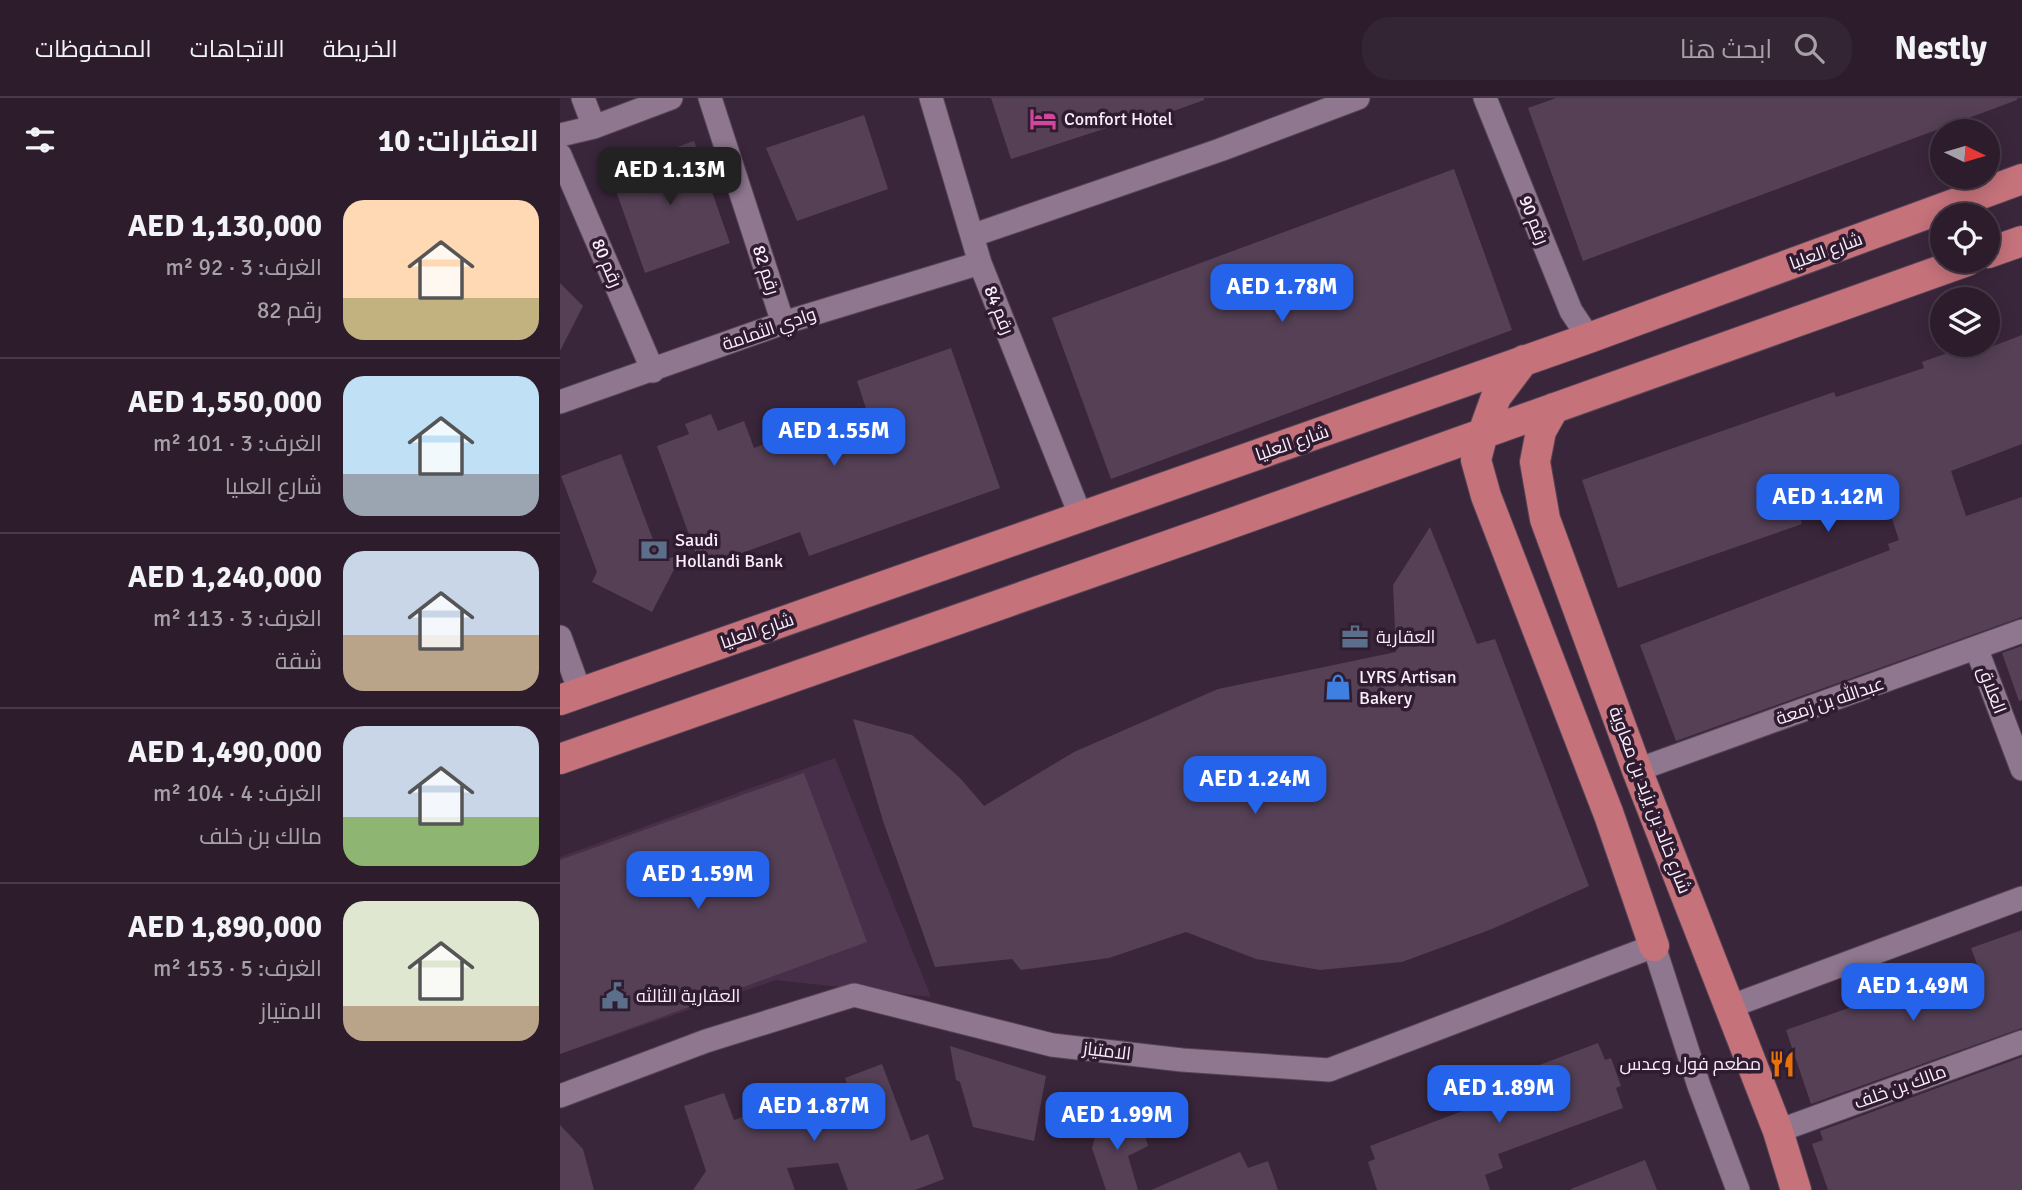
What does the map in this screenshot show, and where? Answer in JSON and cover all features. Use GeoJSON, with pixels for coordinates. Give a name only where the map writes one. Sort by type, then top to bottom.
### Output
{"type":"FeatureCollection","features":[{"type":"Feature","properties":{"kind":"main road","name":"شارع العليا"},"geometry":{"type":"LineString","coordinates":[[570,696],[1589,338],[2022,180]]}},
{"type":"Feature","properties":{"kind":"main road"},"geometry":{"type":"LineString","coordinates":[[2000,249],[2022,241]]}},
{"type":"Feature","properties":{"kind":"main road"},"geometry":{"type":"LineString","coordinates":[[560,759],[1933,273]]}},
{"type":"Feature","properties":{"kind":"main road"},"geometry":{"type":"LineString","coordinates":[[1524,360],[1496,397],[1476,460],[1486,496],[1502,531],[1609,815],[1654,946]]}},
{"type":"Feature","properties":{"kind":"main road","name":"شارع خالد بن يزيد بن معاوية"},"geometry":{"type":"LineString","coordinates":[[1554,408],[1541,431],[1535,462],[1545,519],[1637,770],[1778,1131],[1796,1190]]}},
{"type":"Feature","properties":{"kind":"main road"},"geometry":{"type":"LineString","coordinates":[[1502,531],[1509,520],[1520,514],[1533,513],[1545,519]]}},
{"type":"Feature","properties":{"kind":"street"},"geometry":{"type":"LineString","coordinates":[[583,98],[594,127]]}},
{"type":"Feature","properties":{"kind":"street"},"geometry":{"type":"LineString","coordinates":[[560,135],[594,127],[671,98]]}},
{"type":"Feature","properties":{"kind":"street","name":"رقم 82"},"geometry":{"type":"LineString","coordinates":[[710,98],[783,323]]}},
{"type":"Feature","properties":{"kind":"street","name":"رقم 84"},"geometry":{"type":"LineString","coordinates":[[931,98],[980,262],[1082,517]]}},
{"type":"Feature","properties":{"kind":"street"},"geometry":{"type":"LineString","coordinates":[[974,235],[1358,98]]}},
{"type":"Feature","properties":{"kind":"street","name":"رقم 90"},"geometry":{"type":"LineString","coordinates":[[1485,98],[1571,311],[1589,338]]}},
{"type":"Feature","properties":{"kind":"street","name":"رقم 80"},"geometry":{"type":"LineString","coordinates":[[560,155],[653,370]]}},
{"type":"Feature","properties":{"kind":"street","name":"وادي الثمامة"},"geometry":{"type":"LineString","coordinates":[[560,402],[783,323],[980,262]]}},
{"type":"Feature","properties":{"kind":"street","name":"عبدالله بن زمعة"},"geometry":{"type":"LineString","coordinates":[[1637,770],[1977,650],[2022,631]]}},
{"type":"Feature","properties":{"kind":"street"},"geometry":{"type":"LineString","coordinates":[[560,637],[570,696]]}},
{"type":"Feature","properties":{"kind":"street","name":"العلاق"},"geometry":{"type":"LineString","coordinates":[[1977,650],[2022,769]]}},
{"type":"Feature","properties":{"kind":"street"},"geometry":{"type":"LineString","coordinates":[[1730,1007],[2022,898]]}},
{"type":"Feature","properties":{"kind":"street"},"geometry":{"type":"LineString","coordinates":[[1654,946],[1699,1086],[1738,1190]]}},
{"type":"Feature","properties":{"kind":"street","name":"الامتياز"},"geometry":{"type":"LineString","coordinates":[[560,1096],[706,1041],[855,995],[1052,1045],[1182,1060],[1329,1070],[1654,946]]}},
{"type":"Feature","properties":{"kind":"street","name":"مالك بن خلف"},"geometry":{"type":"LineString","coordinates":[[1778,1131],[2022,1042]]}},
{"type":"Feature","properties":{"kind":"shaded area","name":"العقارية الثالثه"},"geometry":{"type":"Polygon","coordinates":[[[835,758],[931,997],[776,980],[560,1054],[560,857],[835,758]]]}},
{"type":"Feature","properties":{"kind":"building"},"geometry":{"type":"Polygon","coordinates":[[[991,98],[1204,100],[1124,129],[1122,123],[1011,159],[991,98]]]}},
{"type":"Feature","properties":{"kind":"building"},"geometry":{"type":"Polygon","coordinates":[[[1556,98],[2017,98],[1966,119],[1930,119],[1930,132],[1583,261],[1528,108],[1556,98]]]}},
{"type":"Feature","properties":{"kind":"building"},"geometry":{"type":"Polygon","coordinates":[[[864,115],[888,189],[797,221],[766,148],[864,115]]]}},
{"type":"Feature","properties":{"kind":"building"},"geometry":{"type":"Polygon","coordinates":[[[694,141],[730,243],[645,273],[609,171],[694,141]]]}},
{"type":"Feature","properties":{"kind":"building"},"geometry":{"type":"Polygon","coordinates":[[[1454,169],[1512,330],[1111,479],[1052,318],[1454,169]]]}},
{"type":"Feature","properties":{"kind":"building"},"geometry":{"type":"Polygon","coordinates":[[[560,283],[583,306],[560,351],[560,283]]]}},
{"type":"Feature","properties":{"kind":"building"},"geometry":{"type":"Polygon","coordinates":[[[2022,335],[2022,444],[1951,471],[1966,516],[2022,497],[2022,617],[1676,741],[1640,645],[1890,550],[1888,544],[1899,540],[1883,492],[1801,520],[1802,524],[1618,588],[1582,480],[1834,392],[1836,397],[1924,368],[1922,362],[1936,357],[2000,357],[2000,343],[2022,335]]]}},
{"type":"Feature","properties":{"kind":"building"},"geometry":{"type":"Polygon","coordinates":[[[951,348],[1000,488],[809,556],[800,532],[701,568],[657,446],[689,434],[685,424],[711,414],[718,431],[744,421],[754,448],[795,433],[790,420],[820,409],[831,439],[871,424],[857,381],[951,348]]]}},
{"type":"Feature","properties":{"kind":"building"},"geometry":{"type":"Polygon","coordinates":[[[621,454],[661,561],[682,554],[652,612],[592,582],[597,572],[561,476],[621,454]]]}},
{"type":"Feature","properties":{"kind":"building"},"geometry":{"type":"Polygon","coordinates":[[[1430,527],[1477,644],[1495,639],[1589,886],[1492,929],[1402,962],[1320,970],[1256,959],[1186,932],[1109,958],[1021,970],[1012,959],[935,967],[883,821],[853,719],[912,735],[961,779],[984,806],[1074,752],[1218,689],[1396,652],[1393,585],[1430,527]]]}},
{"type":"Feature","properties":{"kind":"building"},"geometry":{"type":"Polygon","coordinates":[[[2022,646],[2022,700],[2019,701],[2002,653],[2022,646]]]}},
{"type":"Feature","properties":{"kind":"building","name":"العقارية الثالثه"},"geometry":{"type":"Polygon","coordinates":[[[804,773],[867,942],[560,1054],[560,860],[804,773]]]}},
{"type":"Feature","properties":{"kind":"building"},"geometry":{"type":"Polygon","coordinates":[[[2022,930],[2022,1028],[1811,1104],[1786,1030],[1877,998],[1874,992],[1914,977],[1918,988],[1978,967],[1971,948],[2022,930]]]}},
{"type":"Feature","properties":{"kind":"building"},"geometry":{"type":"Polygon","coordinates":[[[1598,1043],[1605,1060],[1611,1058],[1621,1086],[1616,1088],[1623,1108],[1498,1154],[1503,1168],[1485,1175],[1490,1190],[1377,1190],[1368,1162],[1375,1159],[1370,1146],[1494,1099],[1489,1084],[1598,1043]]]}},
{"type":"Feature","properties":{"kind":"building"},"geometry":{"type":"Polygon","coordinates":[[[950,1046],[1046,1076],[1034,1141],[973,1127],[960,1082],[956,1080],[950,1046]]]}},
{"type":"Feature","properties":{"kind":"building"},"geometry":{"type":"Polygon","coordinates":[[[2022,1057],[2022,1190],[1828,1190],[1812,1144],[1823,1140],[1820,1131],[2022,1057]]]}},
{"type":"Feature","properties":{"kind":"building"},"geometry":{"type":"Polygon","coordinates":[[[882,1064],[911,1141],[928,1134],[944,1179],[915,1190],[848,1190],[838,1163],[787,1168],[795,1190],[693,1190],[706,1171],[684,1106],[724,1093],[734,1120],[788,1102],[796,1125],[855,1105],[845,1078],[882,1064]]]}},
{"type":"Feature","properties":{"kind":"building"},"geometry":{"type":"Polygon","coordinates":[[[1101,1115],[1117,1116],[1119,1131],[1141,1121],[1148,1146],[1128,1156],[1138,1190],[1106,1190],[1092,1148],[1101,1115]]]}},
{"type":"Feature","properties":{"kind":"building"},"geometry":{"type":"Polygon","coordinates":[[[560,1125],[583,1149],[594,1190],[560,1190],[560,1125]]]}},
{"type":"Feature","properties":{"kind":"building"},"geometry":{"type":"Polygon","coordinates":[[[1240,1152],[1248,1168],[1268,1161],[1278,1190],[1151,1190],[1240,1152]]]}},
{"type":"Feature","properties":{"kind":"building"},"geometry":{"type":"Polygon","coordinates":[[[1645,1160],[1657,1190],[1571,1190],[1571,1189],[1645,1160]]]}},
{"type":"Feature","properties":{"kind":"place","name":"Comfort Hotel"},"geometry":{"type":"Point","coordinates":[1043,119]}},
{"type":"Feature","properties":{"kind":"place","name":"Saudi Hollandi Bank"},"geometry":{"type":"Point","coordinates":[654,550]}},
{"type":"Feature","properties":{"kind":"place","name":"العقارية"},"geometry":{"type":"Point","coordinates":[1355,637]}},
{"type":"Feature","properties":{"kind":"place","name":"LYRS Artisan Bakery"},"geometry":{"type":"Point","coordinates":[1338,687]}},
{"type":"Feature","properties":{"kind":"place","name":"العقارية الثالثه"},"geometry":{"type":"Point","coordinates":[615,996]}},
{"type":"Feature","properties":{"kind":"place","name":"مطعم فول وعدس"},"geometry":{"type":"Point","coordinates":[1782,1064]}}]}
